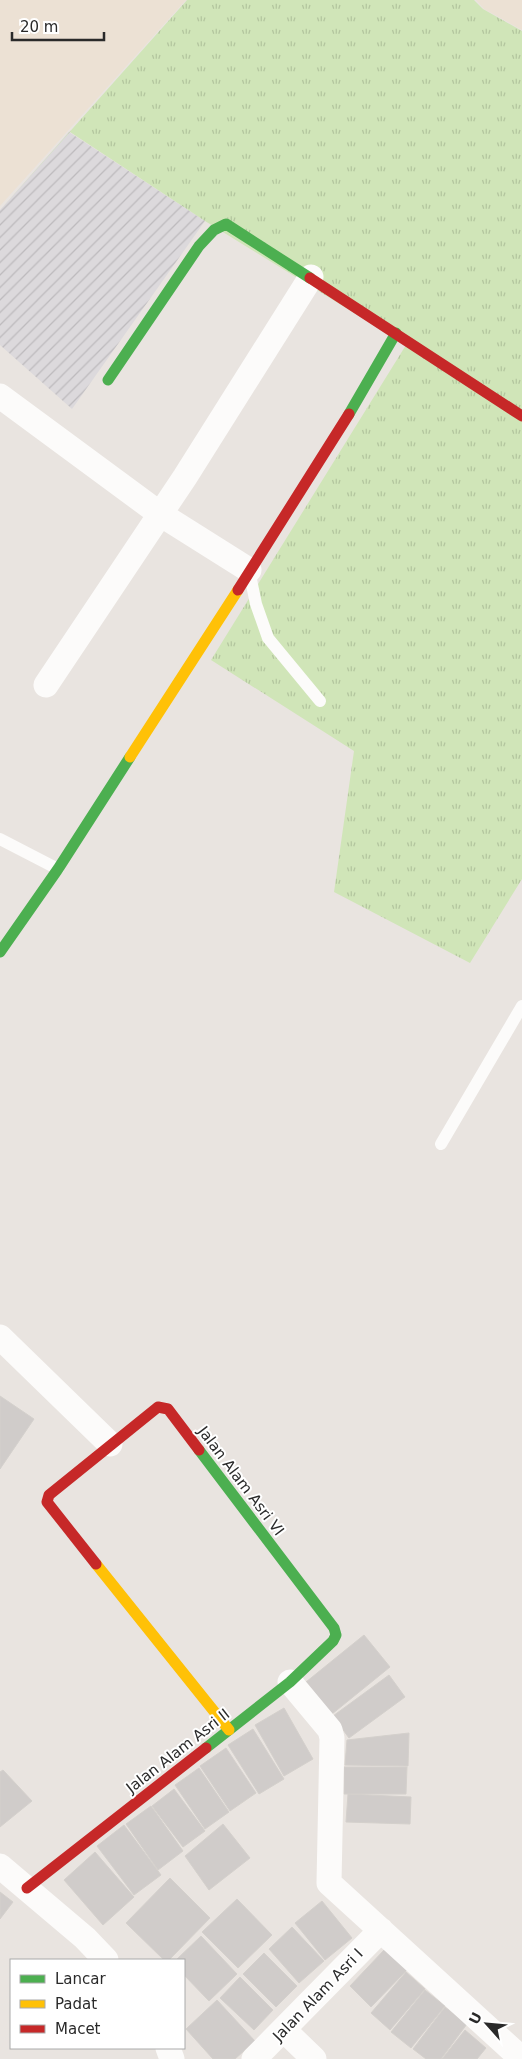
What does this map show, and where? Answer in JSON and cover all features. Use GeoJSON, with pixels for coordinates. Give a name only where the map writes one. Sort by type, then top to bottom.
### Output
{"type":"FeatureCollection","features":[{"type":"Feature","properties":{"kind":"street"},"geometry":{"type":"LineString","coordinates":[[108,380],[199,246],[214,230],[226,224],[311,277],[522,416]]}},
{"type":"Feature","properties":{"kind":"street"},"geometry":{"type":"LineString","coordinates":[[46,685],[160,514],[311,277]]}},
{"type":"Feature","properties":{"kind":"street"},"geometry":{"type":"LineString","coordinates":[[0,952],[58,869],[326,451],[396,333]]}},
{"type":"Feature","properties":{"kind":"street"},"geometry":{"type":"LineString","coordinates":[[0,396],[160,514],[249,570]]}},
{"type":"Feature","properties":{"kind":"street"},"geometry":{"type":"LineString","coordinates":[[0,1337],[110,1444]]}},
{"type":"Feature","properties":{"kind":"street","name":"Jalan Alam Asri VI"},"geometry":{"type":"LineString","coordinates":[[229,1730],[47,1502],[49,1495],[158,1407],[168,1409],[334,1628]]}},
{"type":"Feature","properties":{"kind":"street","name":"Jalan Alam Asri II"},"geometry":{"type":"LineString","coordinates":[[27,1888],[290,1682],[333,1641],[336,1635],[334,1628]]}},
{"type":"Feature","properties":{"kind":"street"},"geometry":{"type":"LineString","coordinates":[[290,1682],[330,1730],[332,1738],[329,1883],[522,2059]]}},
{"type":"Feature","properties":{"kind":"street"},"geometry":{"type":"LineString","coordinates":[[0,1866],[85,1938],[105,1959]]}},
{"type":"Feature","properties":{"kind":"street","name":"Jalan Alam Asri I"},"geometry":{"type":"LineString","coordinates":[[254,2059],[381,1930]]}},
{"type":"Feature","properties":{"kind":"street"},"geometry":{"type":"LineString","coordinates":[[284,2030],[314,2059]]}},
{"type":"Feature","properties":{"kind":"lane"},"geometry":{"type":"LineString","coordinates":[[249,570],[256,604],[268,638],[320,701]]}},
{"type":"Feature","properties":{"kind":"lane"},"geometry":{"type":"LineString","coordinates":[[0,839],[58,869]]}},
{"type":"Feature","properties":{"kind":"lane"},"geometry":{"type":"LineString","coordinates":[[441,1144],[522,1006]]}},
{"type":"Feature","properties":{"kind":"shaded area"},"geometry":{"type":"Polygon","coordinates":[[[0,0],[186,0],[0,206],[0,0]]]}},
{"type":"Feature","properties":{"kind":"shaded area"},"geometry":{"type":"Polygon","coordinates":[[[476,0],[522,0],[522,30],[484,9],[476,0]]]}},
{"type":"Feature","properties":{"kind":"shaded area"},"geometry":{"type":"Polygon","coordinates":[[[69,132],[205,221],[72,409],[0,345],[0,210],[69,132]]]}},
{"type":"Feature","properties":{"kind":"green space"},"geometry":{"type":"Polygon","coordinates":[[[187,0],[474,0],[483,9],[522,31],[522,879],[470,963],[334,892],[354,751],[211,660],[406,345],[205,221],[70,132],[0,210],[187,0]]]}},
{"type":"Feature","properties":{"kind":"building"},"geometry":{"type":"Polygon","coordinates":[[[0,1396],[34,1419],[0,1469],[0,1396]]]}},
{"type":"Feature","properties":{"kind":"building"},"geometry":{"type":"Polygon","coordinates":[[[364,1635],[390,1667],[332,1714],[306,1682],[364,1635]]]}},
{"type":"Feature","properties":{"kind":"building"},"geometry":{"type":"Polygon","coordinates":[[[389,1675],[405,1697],[349,1738],[333,1716],[389,1675]]]}},
{"type":"Feature","properties":{"kind":"building"},"geometry":{"type":"Polygon","coordinates":[[[284,1708],[313,1759],[284,1776],[255,1725],[284,1708]]]}},
{"type":"Feature","properties":{"kind":"building"},"geometry":{"type":"Polygon","coordinates":[[[253,1729],[284,1779],[259,1794],[228,1745],[253,1729]]]}},
{"type":"Feature","properties":{"kind":"building"},"geometry":{"type":"Polygon","coordinates":[[[409,1733],[408,1766],[345,1765],[347,1740],[409,1733]]]}},
{"type":"Feature","properties":{"kind":"building"},"geometry":{"type":"Polygon","coordinates":[[[226,1748],[256,1793],[230,1811],[200,1766],[226,1748]]]}},
{"type":"Feature","properties":{"kind":"building"},"geometry":{"type":"Polygon","coordinates":[[[344,1767],[407,1767],[406,1794],[344,1794],[344,1767]]]}},
{"type":"Feature","properties":{"kind":"building"},"geometry":{"type":"Polygon","coordinates":[[[199,1768],[229,1812],[205,1829],[175,1785],[199,1768]]]}},
{"type":"Feature","properties":{"kind":"building"},"geometry":{"type":"Polygon","coordinates":[[[3,1770],[32,1801],[0,1827],[0,1772],[3,1770]]]}},
{"type":"Feature","properties":{"kind":"building"},"geometry":{"type":"Polygon","coordinates":[[[174,1789],[205,1831],[183,1847],[152,1806],[174,1789]]]}},
{"type":"Feature","properties":{"kind":"building"},"geometry":{"type":"Polygon","coordinates":[[[348,1794],[411,1797],[410,1824],[346,1822],[348,1794]]]}},
{"type":"Feature","properties":{"kind":"building"},"geometry":{"type":"Polygon","coordinates":[[[151,1806],[183,1851],[158,1870],[126,1824],[151,1806]]]}},
{"type":"Feature","properties":{"kind":"building"},"geometry":{"type":"Polygon","coordinates":[[[223,1824],[250,1858],[209,1890],[185,1856],[223,1824]]]}},
{"type":"Feature","properties":{"kind":"building"},"geometry":{"type":"Polygon","coordinates":[[[124,1825],[161,1875],[134,1895],[97,1846],[124,1825]]]}},
{"type":"Feature","properties":{"kind":"building"},"geometry":{"type":"Polygon","coordinates":[[[95,1852],[134,1897],[103,1925],[64,1880],[95,1852]]]}},
{"type":"Feature","properties":{"kind":"building"},"geometry":{"type":"Polygon","coordinates":[[[170,1878],[210,1918],[170,1959],[163,1959],[126,1923],[170,1878]]]}},
{"type":"Feature","properties":{"kind":"building"},"geometry":{"type":"Polygon","coordinates":[[[0,1892],[13,1902],[0,1919],[0,1892]]]}},
{"type":"Feature","properties":{"kind":"building"},"geometry":{"type":"Polygon","coordinates":[[[237,1899],[272,1935],[238,1968],[202,1932],[237,1899]]]}},
{"type":"Feature","properties":{"kind":"building"},"geometry":{"type":"Polygon","coordinates":[[[322,1901],[352,1938],[325,1960],[295,1923],[322,1901]]]}},
{"type":"Feature","properties":{"kind":"building"},"geometry":{"type":"Polygon","coordinates":[[[292,1927],[324,1961],[299,1983],[269,1949],[292,1927]]]}},
{"type":"Feature","properties":{"kind":"building"},"geometry":{"type":"Polygon","coordinates":[[[201,1936],[237,1974],[209,2001],[185,1976],[185,1959],[177,1959],[201,1936]]]}},
{"type":"Feature","properties":{"kind":"building"},"geometry":{"type":"Polygon","coordinates":[[[385,1949],[407,1970],[371,2007],[350,1986],[385,1949]]]}},
{"type":"Feature","properties":{"kind":"building"},"geometry":{"type":"Polygon","coordinates":[[[264,1953],[297,1986],[276,2007],[243,1974],[264,1953]]]}},
{"type":"Feature","properties":{"kind":"building"},"geometry":{"type":"Polygon","coordinates":[[[406,1972],[425,1989],[390,2030],[371,2013],[406,1972]]]}},
{"type":"Feature","properties":{"kind":"building"},"geometry":{"type":"Polygon","coordinates":[[[240,1977],[273,2010],[254,2030],[220,1998],[240,1977]]]}},
{"type":"Feature","properties":{"kind":"building"},"geometry":{"type":"Polygon","coordinates":[[[425,1990],[445,2006],[411,2048],[391,2032],[425,1990]]]}},
{"type":"Feature","properties":{"kind":"building"},"geometry":{"type":"Polygon","coordinates":[[[217,2000],[255,2041],[235,2059],[213,2059],[186,2029],[217,2000]]]}},
{"type":"Feature","properties":{"kind":"building"},"geometry":{"type":"Polygon","coordinates":[[[445,2007],[467,2024],[441,2059],[426,2059],[413,2049],[445,2007]]]}},
{"type":"Feature","properties":{"kind":"building"},"geometry":{"type":"Polygon","coordinates":[[[465,2030],[486,2048],[477,2059],[442,2059],[465,2030]]]}},
{"type":"Feature","properties":{"kind":"traffic: fast"},"geometry":{"type":"LineString","coordinates":[[108,380],[199,246],[214,230],[226,224],[310,278]]}},
{"type":"Feature","properties":{"kind":"traffic: fast"},"geometry":{"type":"LineString","coordinates":[[349,414],[396,333]]}},
{"type":"Feature","properties":{"kind":"traffic: fast"},"geometry":{"type":"LineString","coordinates":[[0,952],[58,869],[130,757]]}},
{"type":"Feature","properties":{"kind":"traffic: fast"},"geometry":{"type":"LineString","coordinates":[[199,1450],[334,1628],[336,1635],[333,1641],[290,1682],[206,1748]]}},
{"type":"Feature","properties":{"kind":"traffic: slow"},"geometry":{"type":"LineString","coordinates":[[130,757],[238,590]]}},
{"type":"Feature","properties":{"kind":"traffic: slow"},"geometry":{"type":"LineString","coordinates":[[96,1564],[229,1730]]}},
{"type":"Feature","properties":{"kind":"traffic: jam"},"geometry":{"type":"LineString","coordinates":[[310,278],[522,416]]}},
{"type":"Feature","properties":{"kind":"traffic: jam"},"geometry":{"type":"LineString","coordinates":[[238,590],[349,414]]}},
{"type":"Feature","properties":{"kind":"traffic: jam"},"geometry":{"type":"LineString","coordinates":[[96,1564],[47,1502],[49,1495],[158,1407],[168,1409],[199,1450]]}},
{"type":"Feature","properties":{"kind":"traffic: jam"},"geometry":{"type":"LineString","coordinates":[[27,1888],[206,1748]]}}]}
